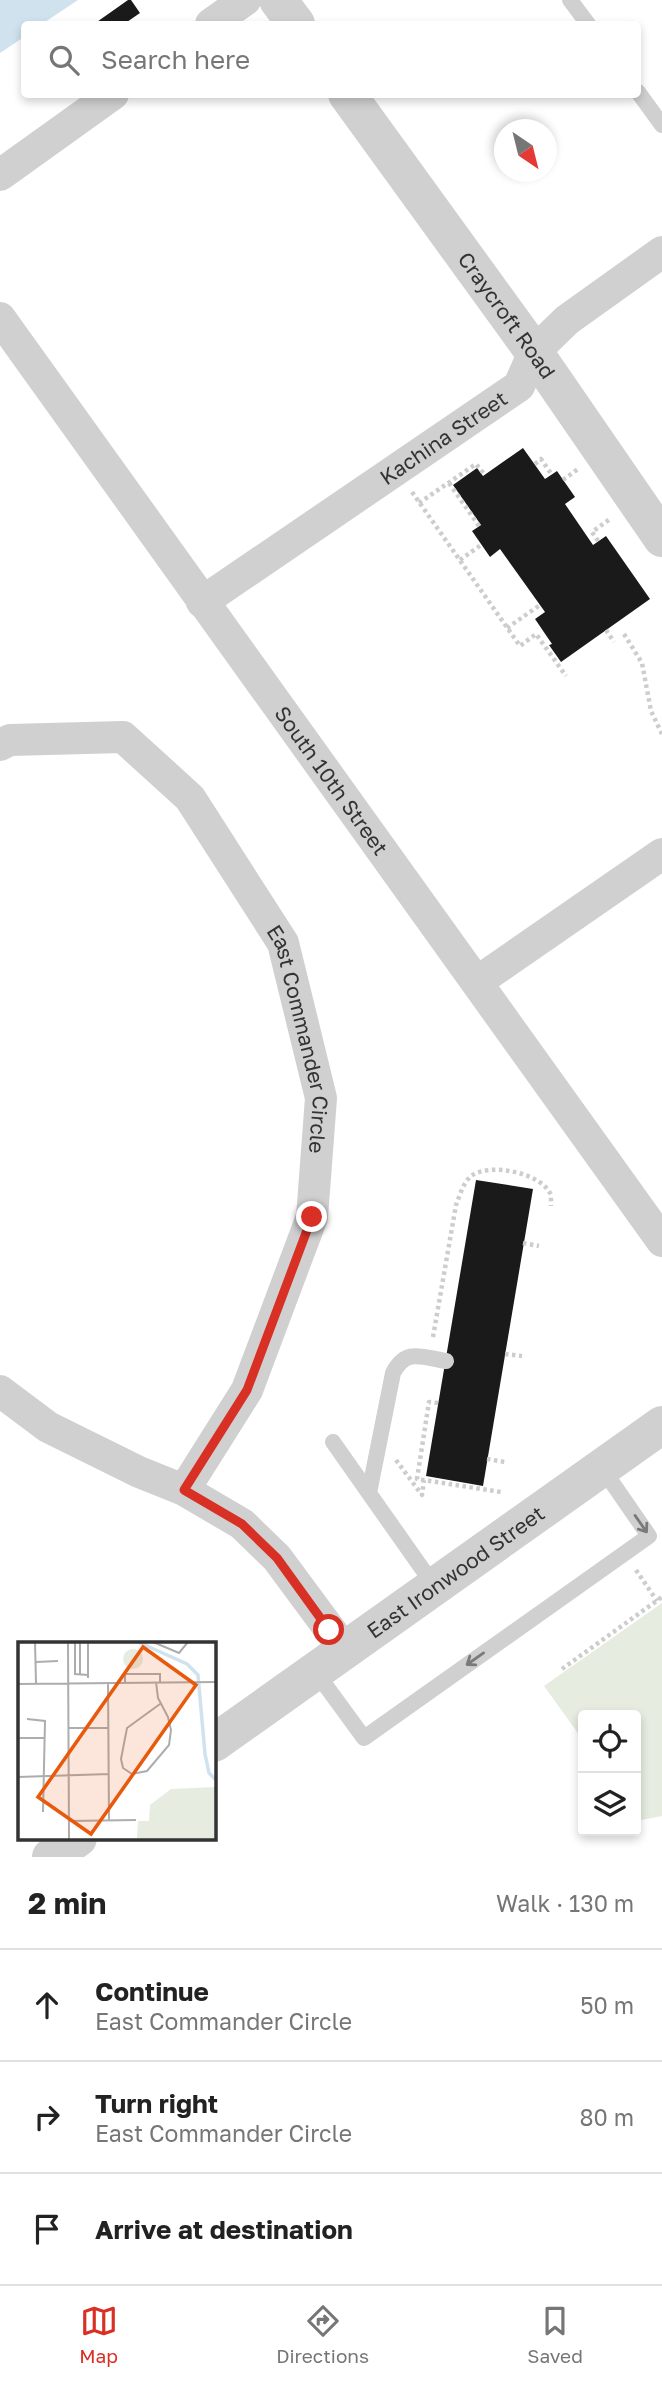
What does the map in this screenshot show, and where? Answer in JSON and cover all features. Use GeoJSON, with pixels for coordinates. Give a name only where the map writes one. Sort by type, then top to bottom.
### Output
{"type":"FeatureCollection","features":[{"type":"Feature","properties":{"kind":"street"},"geometry":{"type":"LineString","coordinates":[[215,21],[245,0]]}},
{"type":"Feature","properties":{"kind":"street"},"geometry":{"type":"LineString","coordinates":[[278,0],[294,21]]}},
{"type":"Feature","properties":{"kind":"street"},"geometry":{"type":"LineString","coordinates":[[0,175],[107,98]]}},
{"type":"Feature","properties":{"kind":"street","name":"Craycroft Road"},"geometry":{"type":"LineString","coordinates":[[350,98],[534,352],[662,538]]}},
{"type":"Feature","properties":{"kind":"street","name":"Kachina Street"},"geometry":{"type":"LineString","coordinates":[[202,602],[519,386],[534,352],[567,320],[662,252]]}},
{"type":"Feature","properties":{"kind":"street","name":"South 10th Street"},"geometry":{"type":"LineString","coordinates":[[0,318],[662,1241]]}},
{"type":"Feature","properties":{"kind":"street","name":"East Commander Circle"},"geometry":{"type":"LineString","coordinates":[[0,745],[10,740],[123,737],[190,798],[283,943],[321,1098],[312,1217],[247,1390],[184,1490]]}},
{"type":"Feature","properties":{"kind":"street"},"geometry":{"type":"LineString","coordinates":[[477,982],[662,854]]}},
{"type":"Feature","properties":{"kind":"street"},"geometry":{"type":"LineString","coordinates":[[0,1391],[48,1427],[139,1472],[184,1490],[242,1524],[277,1558],[330,1661]]}},
{"type":"Feature","properties":{"kind":"street","name":"East Ironwood Street"},"geometry":{"type":"LineString","coordinates":[[215,1741],[662,1426]]}},
{"type":"Feature","properties":{"kind":"street"},"geometry":{"type":"LineString","coordinates":[[51,1857],[75,1840]]}},
{"type":"Feature","properties":{"kind":"lane"},"geometry":{"type":"LineString","coordinates":[[570,0],[586,21]]}},
{"type":"Feature","properties":{"kind":"lane"},"geometry":{"type":"LineString","coordinates":[[641,96],[662,125]]}},
{"type":"Feature","properties":{"kind":"lane"},"geometry":{"type":"LineString","coordinates":[[369,1493],[393,1373],[399,1361],[407,1356],[446,1361]]}},
{"type":"Feature","properties":{"kind":"lane"},"geometry":{"type":"LineString","coordinates":[[333,1442],[435,1587]]}},
{"type":"Feature","properties":{"kind":"lane"},"geometry":{"type":"LineString","coordinates":[[330,1661],[364,1738],[649,1536],[602,1468]]}},
{"type":"Feature","properties":{"kind":"path"},"geometry":{"type":"LineString","coordinates":[[535,464],[541,459],[552,475]]}},
{"type":"Feature","properties":{"kind":"path"},"geometry":{"type":"LineString","coordinates":[[419,503],[476,464],[485,475]]}},
{"type":"Feature","properties":{"kind":"path"},"geometry":{"type":"LineString","coordinates":[[563,480],[584,464]]}},
{"type":"Feature","properties":{"kind":"path"},"geometry":{"type":"LineString","coordinates":[[449,482],[479,526]]}},
{"type":"Feature","properties":{"kind":"path"},"geometry":{"type":"LineString","coordinates":[[410,489],[520,646],[536,634],[566,676]]}},
{"type":"Feature","properties":{"kind":"path"},"geometry":{"type":"LineString","coordinates":[[598,541],[592,532],[611,518]]}},
{"type":"Feature","properties":{"kind":"path"},"geometry":{"type":"LineString","coordinates":[[460,560],[481,545]]}},
{"type":"Feature","properties":{"kind":"path"},"geometry":{"type":"LineString","coordinates":[[507,628],[540,605]]}},
{"type":"Feature","properties":{"kind":"path"},"geometry":{"type":"LineString","coordinates":[[606,630],[614,642]]}},
{"type":"Feature","properties":{"kind":"path"},"geometry":{"type":"LineString","coordinates":[[624,634],[642,663],[651,710],[662,734]]}},
{"type":"Feature","properties":{"kind":"path"},"geometry":{"type":"LineString","coordinates":[[429,1359],[456,1205],[463,1186],[472,1176],[498,1168],[543,1186],[551,1195],[551,1206]]}},
{"type":"Feature","properties":{"kind":"path"},"geometry":{"type":"LineString","coordinates":[[523,1243],[539,1247]]}},
{"type":"Feature","properties":{"kind":"path"},"geometry":{"type":"LineString","coordinates":[[505,1354],[522,1356]]}},
{"type":"Feature","properties":{"kind":"path"},"geometry":{"type":"LineString","coordinates":[[438,1403],[429,1402],[417,1479],[500,1492]]}},
{"type":"Feature","properties":{"kind":"path"},"geometry":{"type":"LineString","coordinates":[[380,1438],[422,1495],[424,1480]]}},
{"type":"Feature","properties":{"kind":"path"},"geometry":{"type":"LineString","coordinates":[[487,1459],[505,1462]]}},
{"type":"Feature","properties":{"kind":"path"},"geometry":{"type":"LineString","coordinates":[[562,1669],[660,1599],[624,1553]]}},
{"type":"Feature","properties":{"kind":"shaded area"},"geometry":{"type":"Polygon","coordinates":[[[662,1603],[662,1816],[641,1820],[641,1710],[578,1710],[578,1733],[544,1686],[662,1603]]]}},
{"type":"Feature","properties":{"kind":"water"},"geometry":{"type":"Polygon","coordinates":[[[0,0],[78,0],[46,21],[21,21],[21,39],[0,53],[0,0]]]}},
{"type":"Feature","properties":{"kind":"building"},"geometry":{"type":"Polygon","coordinates":[[[128,0],[131,0],[140,13],[128,21],[98,21],[128,0]]]}},
{"type":"Feature","properties":{"kind":"building"},"geometry":{"type":"Polygon","coordinates":[[[523,448],[545,479],[557,471],[575,497],[565,504],[593,545],[606,536],[650,599],[561,662],[535,619],[545,612],[500,549],[490,557],[472,531],[481,525],[453,485],[477,468],[483,476],[523,448]]]}},
{"type":"Feature","properties":{"kind":"building"},"geometry":{"type":"Polygon","coordinates":[[[476,1180],[533,1189],[483,1486],[426,1476],[476,1180]]]}},
{"type":"Feature","properties":{"kind":"route"},"geometry":{"type":"LineString","coordinates":[[312,1217],[247,1390],[184,1490],[242,1524],[277,1558],[329,1630]]}}]}
